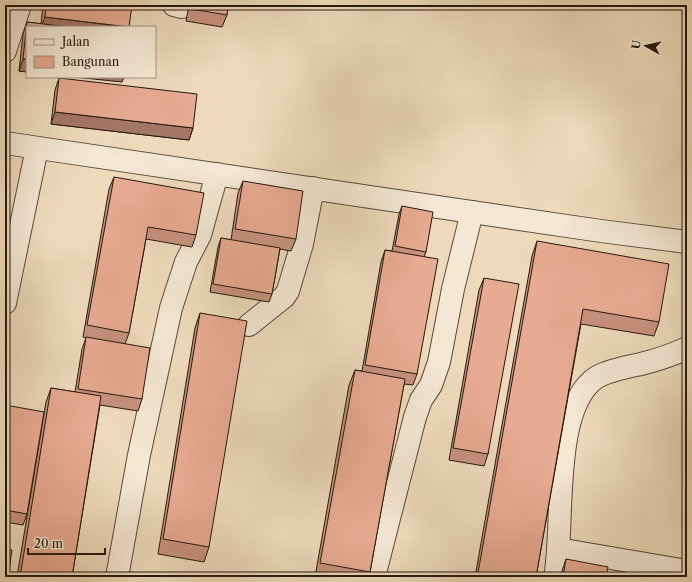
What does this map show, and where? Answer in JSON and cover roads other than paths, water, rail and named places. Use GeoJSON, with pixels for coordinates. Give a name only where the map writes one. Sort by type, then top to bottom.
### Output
{"type":"FeatureCollection","features":[{"type":"Feature","properties":{"kind":"street"},"geometry":{"type":"LineString","coordinates":[[5,50],[20,5]]}},
{"type":"Feature","properties":{"kind":"street"},"geometry":{"type":"LineString","coordinates":[[5,143],[687,242]]}},
{"type":"Feature","properties":{"kind":"street"},"geometry":{"type":"LineString","coordinates":[[5,303],[37,148]]}},
{"type":"Feature","properties":{"kind":"street"},"geometry":{"type":"LineString","coordinates":[[118,577],[139,455],[171,308],[186,262],[200,235],[218,174]]}},
{"type":"Feature","properties":{"kind":"street"},"geometry":{"type":"LineString","coordinates":[[249,325],[284,297],[288,291],[302,244],[313,188]]}},
{"type":"Feature","properties":{"kind":"street"},"geometry":{"type":"LineString","coordinates":[[374,577],[415,417],[421,400],[431,385],[439,362],[453,289],[472,212]]}},
{"type":"Feature","properties":{"kind":"street"},"geometry":{"type":"LineString","coordinates":[[555,577],[564,448],[574,407],[585,387],[598,376],[653,361],[687,348]]}},
{"type":"Feature","properties":{"kind":"street"},"geometry":{"type":"LineString","coordinates":[[558,549],[687,571]]}}]}
